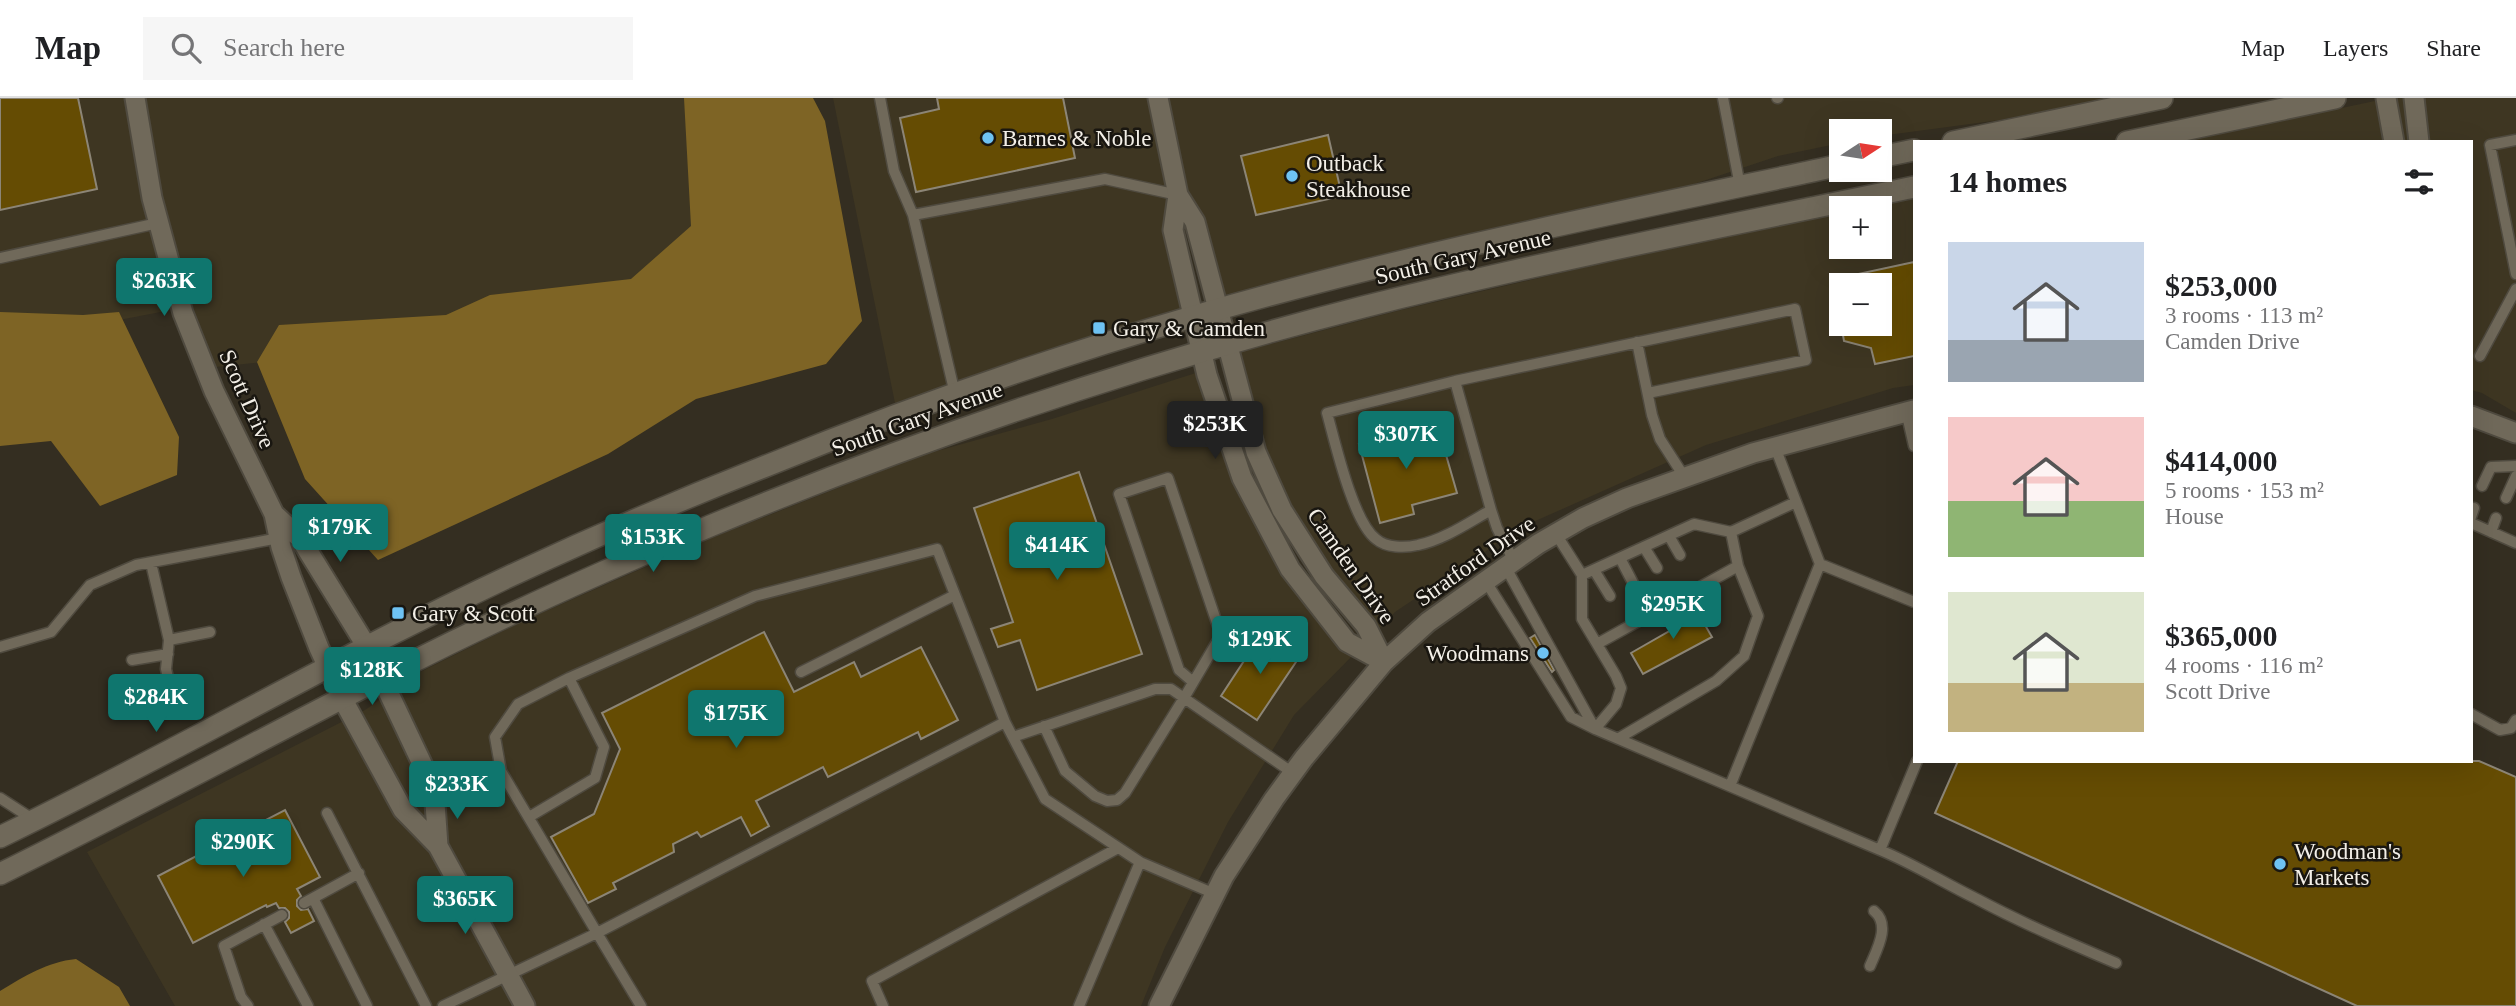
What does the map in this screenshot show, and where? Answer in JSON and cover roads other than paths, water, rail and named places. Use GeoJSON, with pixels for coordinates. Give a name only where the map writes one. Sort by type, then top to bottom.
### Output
{"type":"FeatureCollection","features":[{"type":"Feature","properties":{"kind":"main road"},"geometry":{"type":"LineString","coordinates":[[1962,140],[2162,98]]}},
{"type":"Feature","properties":{"kind":"main road"},"geometry":{"type":"LineString","coordinates":[[2136,140],[2335,98]]}},
{"type":"Feature","properties":{"kind":"main road"},"geometry":{"type":"LineString","coordinates":[[1892,155],[1913,150]]}},
{"type":"Feature","properties":{"kind":"main road","name":"South Gary Avenue"},"geometry":{"type":"LineString","coordinates":[[0,836],[458,601],[638,519],[768,465],[955,395],[1192,317],[1488,240],[1829,168]]}},
{"type":"Feature","properties":{"kind":"main road","name":"South Gary Avenue"},"geometry":{"type":"LineString","coordinates":[[0,874],[382,678],[592,578],[782,498],[973,426],[1227,344],[1497,275],[1913,187]]}},
{"type":"Feature","properties":{"kind":"street","name":"Scott Drive"},"geometry":{"type":"LineString","coordinates":[[135,98],[158,223],[183,313],[214,391],[274,513],[279,538],[296,589],[342,698],[403,810],[438,846],[525,1006]]}},
{"type":"Feature","properties":{"kind":"street","name":"Camden Drive"},"geometry":{"type":"LineString","coordinates":[[1158,98],[1178,195],[1173,230],[1192,317],[1242,478],[1290,569],[1346,642],[1384,663]]}},
{"type":"Feature","properties":{"kind":"street"},"geometry":{"type":"LineString","coordinates":[[2386,98],[2394,140]]}},
{"type":"Feature","properties":{"kind":"street"},"geometry":{"type":"LineString","coordinates":[[2414,98],[2419,140]]}},
{"type":"Feature","properties":{"kind":"street","name":"Camden Drive"},"geometry":{"type":"LineString","coordinates":[[1178,195],[1195,222],[1256,452],[1282,510],[1324,576],[1366,626],[1384,663]]}},
{"type":"Feature","properties":{"kind":"street","name":"Stratford Drive"},"geometry":{"type":"LineString","coordinates":[[1159,1006],[1215,894],[1274,799],[1384,663],[1429,622],[1485,580],[1556,534],[1627,498],[1775,447],[1910,411]]}},
{"type":"Feature","properties":{"kind":"street"},"geometry":{"type":"LineString","coordinates":[[2473,417],[2516,432]]}},
{"type":"Feature","properties":{"kind":"street","name":"Scott Drive"},"geometry":{"type":"LineString","coordinates":[[274,513],[300,538],[367,647],[435,789],[438,846]]}},
{"type":"Feature","properties":{"kind":"lane"},"geometry":{"type":"LineString","coordinates":[[880,98],[894,170],[913,215],[955,395]]}},
{"type":"Feature","properties":{"kind":"lane"},"geometry":{"type":"LineString","coordinates":[[1723,98],[1740,187]]}},
{"type":"Feature","properties":{"kind":"lane"},"geometry":{"type":"LineString","coordinates":[[2516,140],[2490,145],[2516,274]]}},
{"type":"Feature","properties":{"kind":"lane"},"geometry":{"type":"LineString","coordinates":[[913,215],[1105,179],[1178,195]]}},
{"type":"Feature","properties":{"kind":"lane"},"geometry":{"type":"LineString","coordinates":[[0,258],[158,223]]}},
{"type":"Feature","properties":{"kind":"lane"},"geometry":{"type":"LineString","coordinates":[[2480,356],[2516,289]]}},
{"type":"Feature","properties":{"kind":"lane"},"geometry":{"type":"LineString","coordinates":[[1491,510],[1416,546],[1387,545],[1377,541],[1369,533],[1349,491],[1327,413],[1455,381],[1795,309],[1806,360],[1648,393]]}},
{"type":"Feature","properties":{"kind":"lane"},"geometry":{"type":"LineString","coordinates":[[1637,342],[1660,439],[1685,478]]}},
{"type":"Feature","properties":{"kind":"lane"},"geometry":{"type":"LineString","coordinates":[[1455,381],[1509,564],[1595,729]]}},
{"type":"Feature","properties":{"kind":"lane"},"geometry":{"type":"LineString","coordinates":[[1910,411],[1913,437]]}},
{"type":"Feature","properties":{"kind":"lane"},"geometry":{"type":"LineString","coordinates":[[1730,786],[1820,564],[1775,447]]}},
{"type":"Feature","properties":{"kind":"lane"},"geometry":{"type":"LineString","coordinates":[[2482,486],[2491,467],[2516,466]]}},
{"type":"Feature","properties":{"kind":"lane"},"geometry":{"type":"LineString","coordinates":[[2506,498],[2516,476]]}},
{"type":"Feature","properties":{"kind":"lane"},"geometry":{"type":"LineString","coordinates":[[1044,726],[1065,771],[1095,796],[1107,801],[1116,800],[1125,793],[1194,682],[1221,635],[1168,478],[1119,494],[1179,670],[1194,682]]}},
{"type":"Feature","properties":{"kind":"lane"},"geometry":{"type":"LineString","coordinates":[[1582,575],[1694,524],[1731,532],[1796,502]]}},
{"type":"Feature","properties":{"kind":"lane"},"geometry":{"type":"LineString","coordinates":[[2491,532],[2496,518]]}},
{"type":"Feature","properties":{"kind":"lane"},"geometry":{"type":"LineString","coordinates":[[2473,524],[2516,543]]}},
{"type":"Feature","properties":{"kind":"lane"},"geometry":{"type":"LineString","coordinates":[[1619,738],[1716,681],[1744,656],[1758,616],[1738,566],[1731,532]]}},
{"type":"Feature","properties":{"kind":"lane"},"geometry":{"type":"LineString","coordinates":[[1556,534],[1582,575],[1582,619],[1621,688],[1616,704],[1595,729]]}},
{"type":"Feature","properties":{"kind":"lane"},"geometry":{"type":"LineString","coordinates":[[1670,536],[1680,555]]}},
{"type":"Feature","properties":{"kind":"lane"},"geometry":{"type":"LineString","coordinates":[[0,647],[51,632],[90,585],[136,565],[279,538]]}},
{"type":"Feature","properties":{"kind":"lane"},"geometry":{"type":"LineString","coordinates":[[1644,547],[1657,568]]}},
{"type":"Feature","properties":{"kind":"lane"},"geometry":{"type":"LineString","coordinates":[[641,1006],[501,771],[495,737],[517,704],[569,678],[755,596],[937,549],[1006,722],[1045,799],[1140,862],[1215,894]]}},
{"type":"Feature","properties":{"kind":"lane"},"geometry":{"type":"LineString","coordinates":[[1620,558],[1633,583]]}},
{"type":"Feature","properties":{"kind":"lane"},"geometry":{"type":"LineString","coordinates":[[151,562],[169,640],[166,669],[172,695]]}},
{"type":"Feature","properties":{"kind":"lane"},"geometry":{"type":"LineString","coordinates":[[1820,564],[1913,602]]}},
{"type":"Feature","properties":{"kind":"lane"},"geometry":{"type":"LineString","coordinates":[[1597,644],[1738,566]]}},
{"type":"Feature","properties":{"kind":"lane"},"geometry":{"type":"LineString","coordinates":[[1594,570],[1609,596]]}},
{"type":"Feature","properties":{"kind":"lane"},"geometry":{"type":"LineString","coordinates":[[1693,576],[1699,587]]}},
{"type":"Feature","properties":{"kind":"lane"},"geometry":{"type":"LineString","coordinates":[[1485,580],[1571,716],[1595,729],[1913,863],[1974,898],[2045,933],[2116,963]]}},
{"type":"Feature","properties":{"kind":"lane"},"geometry":{"type":"LineString","coordinates":[[1669,590],[1676,600]]}},
{"type":"Feature","properties":{"kind":"lane"},"geometry":{"type":"LineString","coordinates":[[801,672],[955,595]]}},
{"type":"Feature","properties":{"kind":"lane"},"geometry":{"type":"LineString","coordinates":[[1646,603],[1652,614]]}},
{"type":"Feature","properties":{"kind":"lane"},"geometry":{"type":"LineString","coordinates":[[1622,617],[1628,627]]}},
{"type":"Feature","properties":{"kind":"lane"},"geometry":{"type":"LineString","coordinates":[[169,640],[210,632]]}},
{"type":"Feature","properties":{"kind":"lane"},"geometry":{"type":"LineString","coordinates":[[132,660],[168,654]]}},
{"type":"Feature","properties":{"kind":"lane"},"geometry":{"type":"LineString","coordinates":[[528,817],[596,778],[604,747],[569,678]]}},
{"type":"Feature","properties":{"kind":"lane"},"geometry":{"type":"LineString","coordinates":[[1013,737],[1154,689],[1171,689],[1293,773]]}},
{"type":"Feature","properties":{"kind":"lane"},"geometry":{"type":"LineString","coordinates":[[2473,715],[2500,730],[2514,726]]}},
{"type":"Feature","properties":{"kind":"lane"},"geometry":{"type":"LineString","coordinates":[[443,1006],[597,933],[941,753],[1006,722]]}},
{"type":"Feature","properties":{"kind":"lane"},"geometry":{"type":"LineString","coordinates":[[1880,850],[1916,763]]}},
{"type":"Feature","properties":{"kind":"lane"},"geometry":{"type":"LineString","coordinates":[[0,798],[34,820]]}},
{"type":"Feature","properties":{"kind":"lane"},"geometry":{"type":"LineString","coordinates":[[327,813],[426,1006]]}},
{"type":"Feature","properties":{"kind":"lane"},"geometry":{"type":"LineString","coordinates":[[883,1006],[872,981],[1118,848]]}},
{"type":"Feature","properties":{"kind":"lane"},"geometry":{"type":"LineString","coordinates":[[1079,1006],[1140,862]]}},
{"type":"Feature","properties":{"kind":"lane"},"geometry":{"type":"LineString","coordinates":[[359,873],[309,900],[367,1006]]}},
{"type":"Feature","properties":{"kind":"lane"},"geometry":{"type":"LineString","coordinates":[[1870,966],[1880,943],[1882,928],[1880,916],[1874,911]]}},
{"type":"Feature","properties":{"kind":"lane"},"geometry":{"type":"LineString","coordinates":[[248,1006],[241,997],[223,946],[282,915]]}},
{"type":"Feature","properties":{"kind":"lane"},"geometry":{"type":"LineString","coordinates":[[264,924],[308,1006]]}},
{"type":"Feature","properties":{"kind":"place","name":"Barnes & Noble"},"geometry":{"type":"Point","coordinates":[988,138]}},
{"type":"Feature","properties":{"kind":"place","name":"Outback Steakhouse"},"geometry":{"type":"Point","coordinates":[1292,176]}},
{"type":"Feature","properties":{"kind":"place","name":"Gary & Camden"},"geometry":{"type":"Point","coordinates":[1099,328]}},
{"type":"Feature","properties":{"kind":"place","name":"Gary & Scott"},"geometry":{"type":"Point","coordinates":[398,613]}},
{"type":"Feature","properties":{"kind":"place","name":"Woodmans"},"geometry":{"type":"Point","coordinates":[1543,653]}},
{"type":"Feature","properties":{"kind":"place","name":"Woodman's Markets"},"geometry":{"type":"Point","coordinates":[2280,864]}}]}
